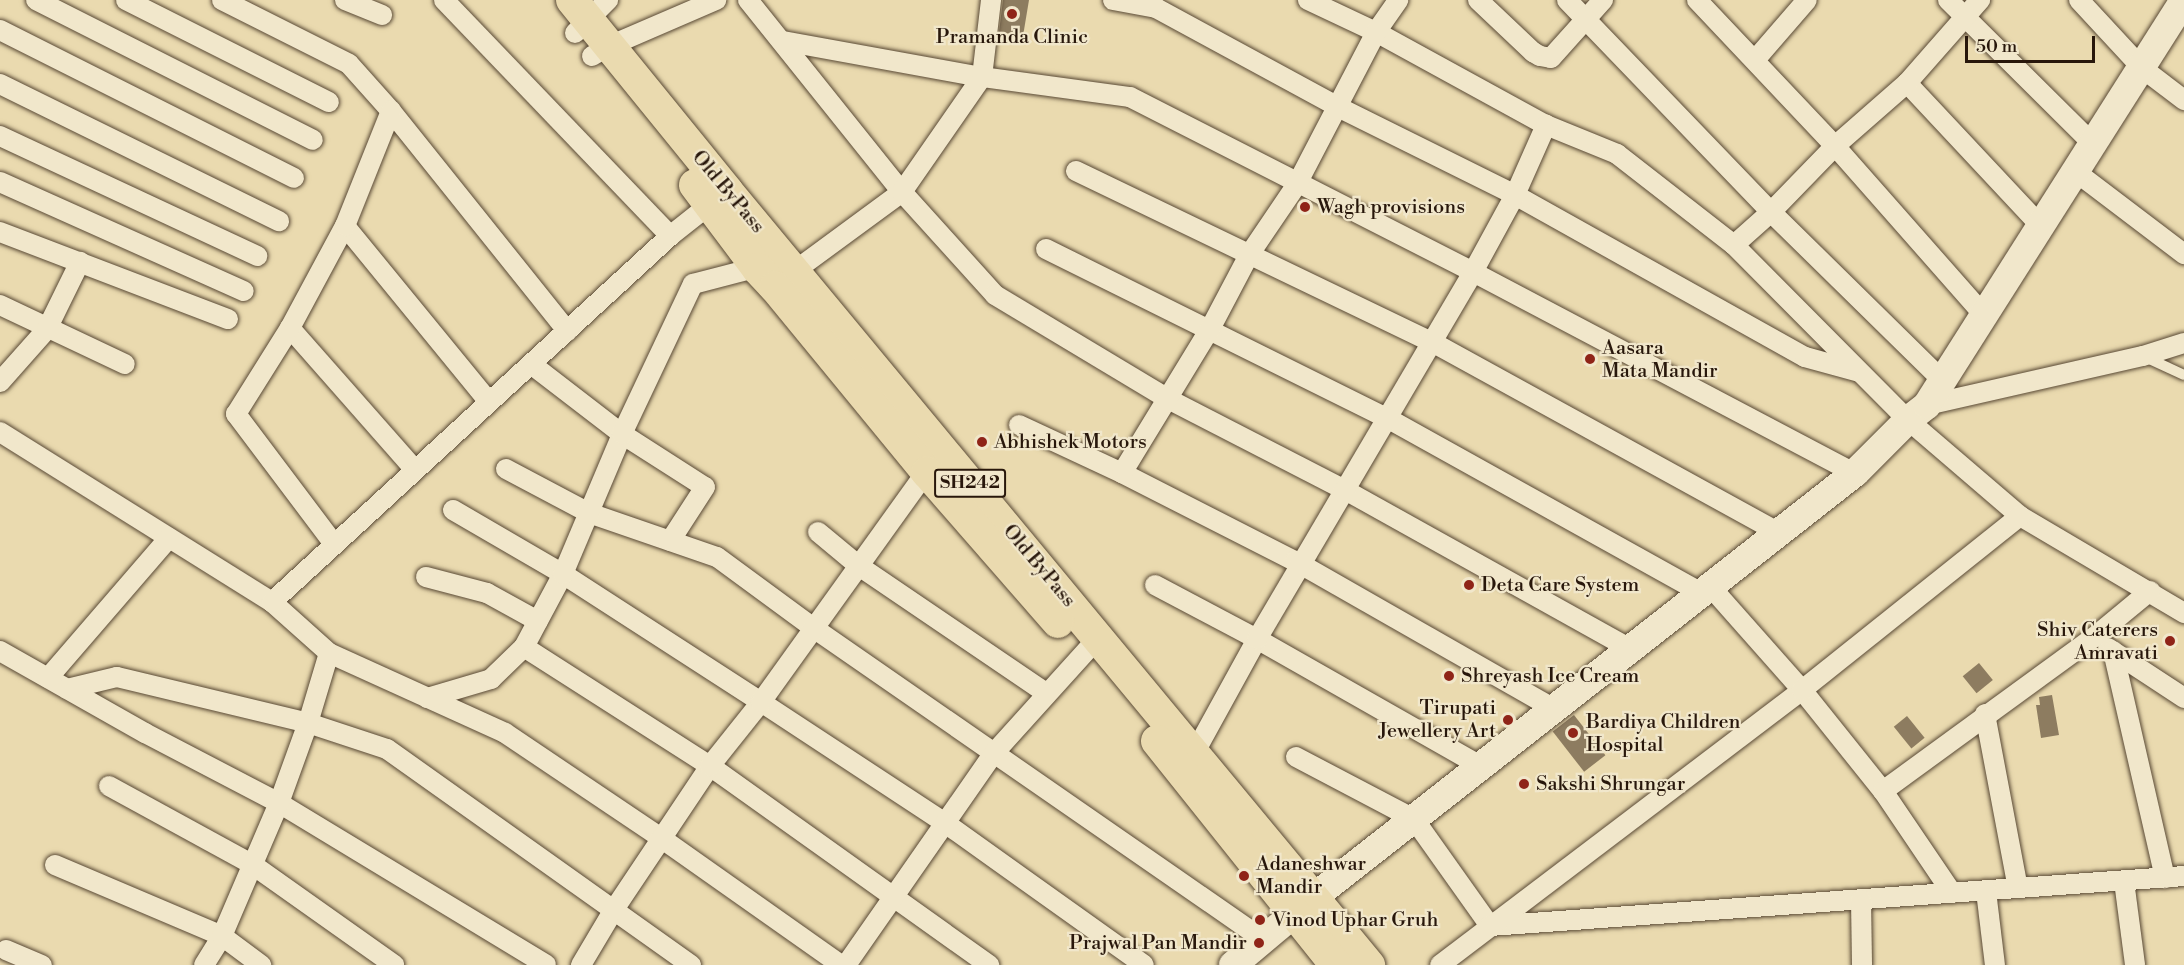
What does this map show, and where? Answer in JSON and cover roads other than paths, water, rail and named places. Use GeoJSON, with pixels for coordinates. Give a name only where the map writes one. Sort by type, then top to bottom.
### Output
{"type":"FeatureCollection","features":[{"type":"Feature","properties":{"kind":"main road","name":"Old ByPass"},"geometry":{"type":"LineString","coordinates":[[549,0],[590,26],[719,198],[777,271],[1091,644],[1305,905],[1370,965]]}},
{"type":"Feature","properties":{"kind":"main road"},"geometry":{"type":"LineString","coordinates":[[1233,965],[1305,905],[1855,473],[1917,412],[1942,380],[2094,145],[2184,0]]}},
{"type":"Feature","properties":{"kind":"main road","name":"Old ByPass"},"geometry":{"type":"LineString","coordinates":[[1305,905],[1336,965]]}},
{"type":"Feature","properties":{"kind":"street"},"geometry":{"type":"LineString","coordinates":[[36,0],[313,140]]}},
{"type":"Feature","properties":{"kind":"street"},"geometry":{"type":"LineString","coordinates":[[126,0],[329,102]]}},
{"type":"Feature","properties":{"kind":"street"},"geometry":{"type":"LineString","coordinates":[[222,0],[349,64],[391,111],[567,331]]}},
{"type":"Feature","properties":{"kind":"street"},"geometry":{"type":"LineString","coordinates":[[345,0],[382,15]]}},
{"type":"Feature","properties":{"kind":"street"},"geometry":{"type":"LineString","coordinates":[[444,0],[670,236]]}},
{"type":"Feature","properties":{"kind":"street"},"geometry":{"type":"LineString","coordinates":[[590,26],[716,0]]}},
{"type":"Feature","properties":{"kind":"street"},"geometry":{"type":"LineString","coordinates":[[748,0],[902,192],[995,296],[1168,399],[1345,490],[1631,649]]}},
{"type":"Feature","properties":{"kind":"street"},"geometry":{"type":"LineString","coordinates":[[427,698],[491,679],[524,647],[563,573],[622,434],[693,284],[777,271],[902,192],[982,77],[991,0]]}},
{"type":"Feature","properties":{"kind":"street"},"geometry":{"type":"LineString","coordinates":[[1113,0],[1156,8],[1176,8],[1338,106],[1515,195],[1805,357],[1859,372]]}},
{"type":"Feature","properties":{"kind":"street"},"geometry":{"type":"LineString","coordinates":[[1308,0],[1376,32],[1546,125],[1617,154],[1734,244],[1859,372],[1917,412],[2020,516],[2184,613]]}},
{"type":"Feature","properties":{"kind":"street"},"geometry":{"type":"LineString","coordinates":[[1122,472],[1210,328],[1249,255],[1297,184],[1376,32],[1398,0]]}},
{"type":"Feature","properties":{"kind":"street"},"geometry":{"type":"LineString","coordinates":[[1478,0],[1540,56],[1551,58],[1558,53],[1603,0]]}},
{"type":"Feature","properties":{"kind":"street"},"geometry":{"type":"LineString","coordinates":[[1567,0],[1771,212],[1942,380]]}},
{"type":"Feature","properties":{"kind":"street"},"geometry":{"type":"LineString","coordinates":[[1697,0],[1835,146],[1984,315]]}},
{"type":"Feature","properties":{"kind":"street"},"geometry":{"type":"LineString","coordinates":[[1755,60],[1807,0]]}},
{"type":"Feature","properties":{"kind":"street"},"geometry":{"type":"LineString","coordinates":[[1948,0],[2094,145]]}},
{"type":"Feature","properties":{"kind":"street"},"geometry":{"type":"LineString","coordinates":[[1734,244],[1771,212],[1835,146],[1907,83],[1980,0]]}},
{"type":"Feature","properties":{"kind":"street"},"geometry":{"type":"LineString","coordinates":[[2079,0],[2142,68],[2184,100]]}},
{"type":"Feature","properties":{"kind":"street"},"geometry":{"type":"LineString","coordinates":[[0,30],[294,178]]}},
{"type":"Feature","properties":{"kind":"street"},"geometry":{"type":"LineString","coordinates":[[783,41],[982,77],[1130,97],[1473,272],[1855,473]]}},
{"type":"Feature","properties":{"kind":"street"},"geometry":{"type":"LineString","coordinates":[[1907,83],[2041,226]]}},
{"type":"Feature","properties":{"kind":"street"},"geometry":{"type":"LineString","coordinates":[[0,84],[279,221]]}},
{"type":"Feature","properties":{"kind":"street"},"geometry":{"type":"LineString","coordinates":[[334,544],[236,414],[291,328],[345,226],[391,111]]}},
{"type":"Feature","properties":{"kind":"street"},"geometry":{"type":"LineString","coordinates":[[1188,763],[1257,639],[1473,272],[1515,195],[1546,125]]}},
{"type":"Feature","properties":{"kind":"street"},"geometry":{"type":"LineString","coordinates":[[0,136],[257,256]]}},
{"type":"Feature","properties":{"kind":"street"},"geometry":{"type":"LineString","coordinates":[[1076,171],[1432,342],[1779,532]]}},
{"type":"Feature","properties":{"kind":"street"},"geometry":{"type":"LineString","coordinates":[[2076,172],[2184,254]]}},
{"type":"Feature","properties":{"kind":"street"},"geometry":{"type":"LineString","coordinates":[[0,182],[244,291]]}},
{"type":"Feature","properties":{"kind":"street"},"geometry":{"type":"LineString","coordinates":[[272,602],[670,236],[719,198]]}},
{"type":"Feature","properties":{"kind":"street"},"geometry":{"type":"LineString","coordinates":[[345,226],[489,402]]}},
{"type":"Feature","properties":{"kind":"street"},"geometry":{"type":"LineString","coordinates":[[0,232],[228,319]]}},
{"type":"Feature","properties":{"kind":"street"},"geometry":{"type":"LineString","coordinates":[[1046,249],[1210,328],[1388,418],[1706,590],[1802,690],[1883,791],[1952,893]]}},
{"type":"Feature","properties":{"kind":"street"},"geometry":{"type":"LineString","coordinates":[[0,382],[46,328],[80,262]]}},
{"type":"Feature","properties":{"kind":"street"},"geometry":{"type":"LineString","coordinates":[[0,305],[125,364]]}},
{"type":"Feature","properties":{"kind":"street"},"geometry":{"type":"LineString","coordinates":[[291,328],[416,470]]}},
{"type":"Feature","properties":{"kind":"street"},"geometry":{"type":"LineString","coordinates":[[1917,412],[2143,356],[2184,343]]}},
{"type":"Feature","properties":{"kind":"street"},"geometry":{"type":"LineString","coordinates":[[531,364],[622,434],[705,487],[670,541]]}},
{"type":"Feature","properties":{"kind":"street"},"geometry":{"type":"LineString","coordinates":[[1019,425],[1122,472],[1301,565],[1554,709]]}},
{"type":"Feature","properties":{"kind":"street"},"geometry":{"type":"LineString","coordinates":[[0,432],[272,602],[329,653],[505,733],[661,838],[841,965]]}},
{"type":"Feature","properties":{"kind":"street"},"geometry":{"type":"LineString","coordinates":[[581,965],[613,910],[710,766],[815,629],[935,461]]}},
{"type":"Feature","properties":{"kind":"street"},"geometry":{"type":"LineString","coordinates":[[506,469],[589,513],[717,557],[815,629],[1264,939]]}},
{"type":"Feature","properties":{"kind":"street"},"geometry":{"type":"LineString","coordinates":[[453,510],[563,573],[945,823],[1144,965]]}},
{"type":"Feature","properties":{"kind":"street"},"geometry":{"type":"LineString","coordinates":[[1440,965],[1802,690],[2020,516]]}},
{"type":"Feature","properties":{"kind":"street"},"geometry":{"type":"LineString","coordinates":[[818,532],[859,566],[1047,693]]}},
{"type":"Feature","properties":{"kind":"street"},"geometry":{"type":"LineString","coordinates":[[48,678],[169,538]]}},
{"type":"Feature","properties":{"kind":"street"},"geometry":{"type":"LineString","coordinates":[[426,577],[487,593],[538,621]]}},
{"type":"Feature","properties":{"kind":"street"},"geometry":{"type":"LineString","coordinates":[[1155,585],[1257,639],[1481,766]]}},
{"type":"Feature","properties":{"kind":"street"},"geometry":{"type":"LineString","coordinates":[[1883,791],[1985,714],[2093,638],[2150,591]]}},
{"type":"Feature","properties":{"kind":"street"},"geometry":{"type":"LineString","coordinates":[[2093,638],[2184,698]]}},
{"type":"Feature","properties":{"kind":"street"},"geometry":{"type":"LineString","coordinates":[[846,965],[994,753],[1091,644]]}},
{"type":"Feature","properties":{"kind":"street"},"geometry":{"type":"LineString","coordinates":[[524,647],[710,766],[989,965]]}},
{"type":"Feature","properties":{"kind":"street"},"geometry":{"type":"LineString","coordinates":[[0,651],[279,803],[546,965]]}},
{"type":"Feature","properties":{"kind":"street"},"geometry":{"type":"LineString","coordinates":[[1490,926],[2175,877],[2113,651]]}},
{"type":"Feature","properties":{"kind":"street"},"geometry":{"type":"LineString","coordinates":[[204,965],[222,936],[279,803],[308,723],[329,653]]}},
{"type":"Feature","properties":{"kind":"street"},"geometry":{"type":"LineString","coordinates":[[67,689],[117,677],[308,723],[387,749],[691,965]]}},
{"type":"Feature","properties":{"kind":"street"},"geometry":{"type":"LineString","coordinates":[[1985,714],[2018,888]]}},
{"type":"Feature","properties":{"kind":"street"},"geometry":{"type":"LineString","coordinates":[[1296,757],[1414,819],[1490,926]]}},
{"type":"Feature","properties":{"kind":"street"},"geometry":{"type":"LineString","coordinates":[[109,786],[253,865],[394,965]]}},
{"type":"Feature","properties":{"kind":"street"},"geometry":{"type":"LineString","coordinates":[[55,865],[222,936],[261,965]]}},
{"type":"Feature","properties":{"kind":"street"},"geometry":{"type":"LineString","coordinates":[[2124,881],[2135,965]]}},
{"type":"Feature","properties":{"kind":"street"},"geometry":{"type":"LineString","coordinates":[[1986,891],[1995,965]]}},
{"type":"Feature","properties":{"kind":"street"},"geometry":{"type":"LineString","coordinates":[[1861,900],[1862,965]]}},
{"type":"Feature","properties":{"kind":"street"},"geometry":{"type":"LineString","coordinates":[[6,950],[42,965]]}},
{"type":"Feature","properties":{"kind":"lane"},"geometry":{"type":"LineString","coordinates":[[2143,356],[2184,375]]}},
{"type":"Feature","properties":{"kind":"place","name":"Pramanda Clinic"},"geometry":{"type":"Point","coordinates":[1012,14]}},
{"type":"Feature","properties":{"kind":"place","name":"Wagh provisions"},"geometry":{"type":"Point","coordinates":[1305,207]}},
{"type":"Feature","properties":{"kind":"place","name":"Aasara Mata Mandir"},"geometry":{"type":"Point","coordinates":[1590,359]}},
{"type":"Feature","properties":{"kind":"place","name":"Abhishek Motors"},"geometry":{"type":"Point","coordinates":[982,442]}},
{"type":"Feature","properties":{"kind":"place","name":"Deta Care System"},"geometry":{"type":"Point","coordinates":[1469,585]}},
{"type":"Feature","properties":{"kind":"place","name":"Shiv Caterers Amravati"},"geometry":{"type":"Point","coordinates":[2170,641]}},
{"type":"Feature","properties":{"kind":"place","name":"Shreyash Ice Cream"},"geometry":{"type":"Point","coordinates":[1449,676]}},
{"type":"Feature","properties":{"kind":"place","name":"Tirupati Jewellery Art"},"geometry":{"type":"Point","coordinates":[1508,720]}},
{"type":"Feature","properties":{"kind":"place","name":"Bardiya Children Hospital"},"geometry":{"type":"Point","coordinates":[1573,733]}},
{"type":"Feature","properties":{"kind":"place","name":"Sakshi Shrungar"},"geometry":{"type":"Point","coordinates":[1524,784]}},
{"type":"Feature","properties":{"kind":"place","name":"Adaneshwar Mandir"},"geometry":{"type":"Point","coordinates":[1244,876]}},
{"type":"Feature","properties":{"kind":"place","name":"Vinod Uphar Gruh"},"geometry":{"type":"Point","coordinates":[1260,920]}},
{"type":"Feature","properties":{"kind":"place","name":"Prajwal Pan Mandir"},"geometry":{"type":"Point","coordinates":[1259,943]}}]}
